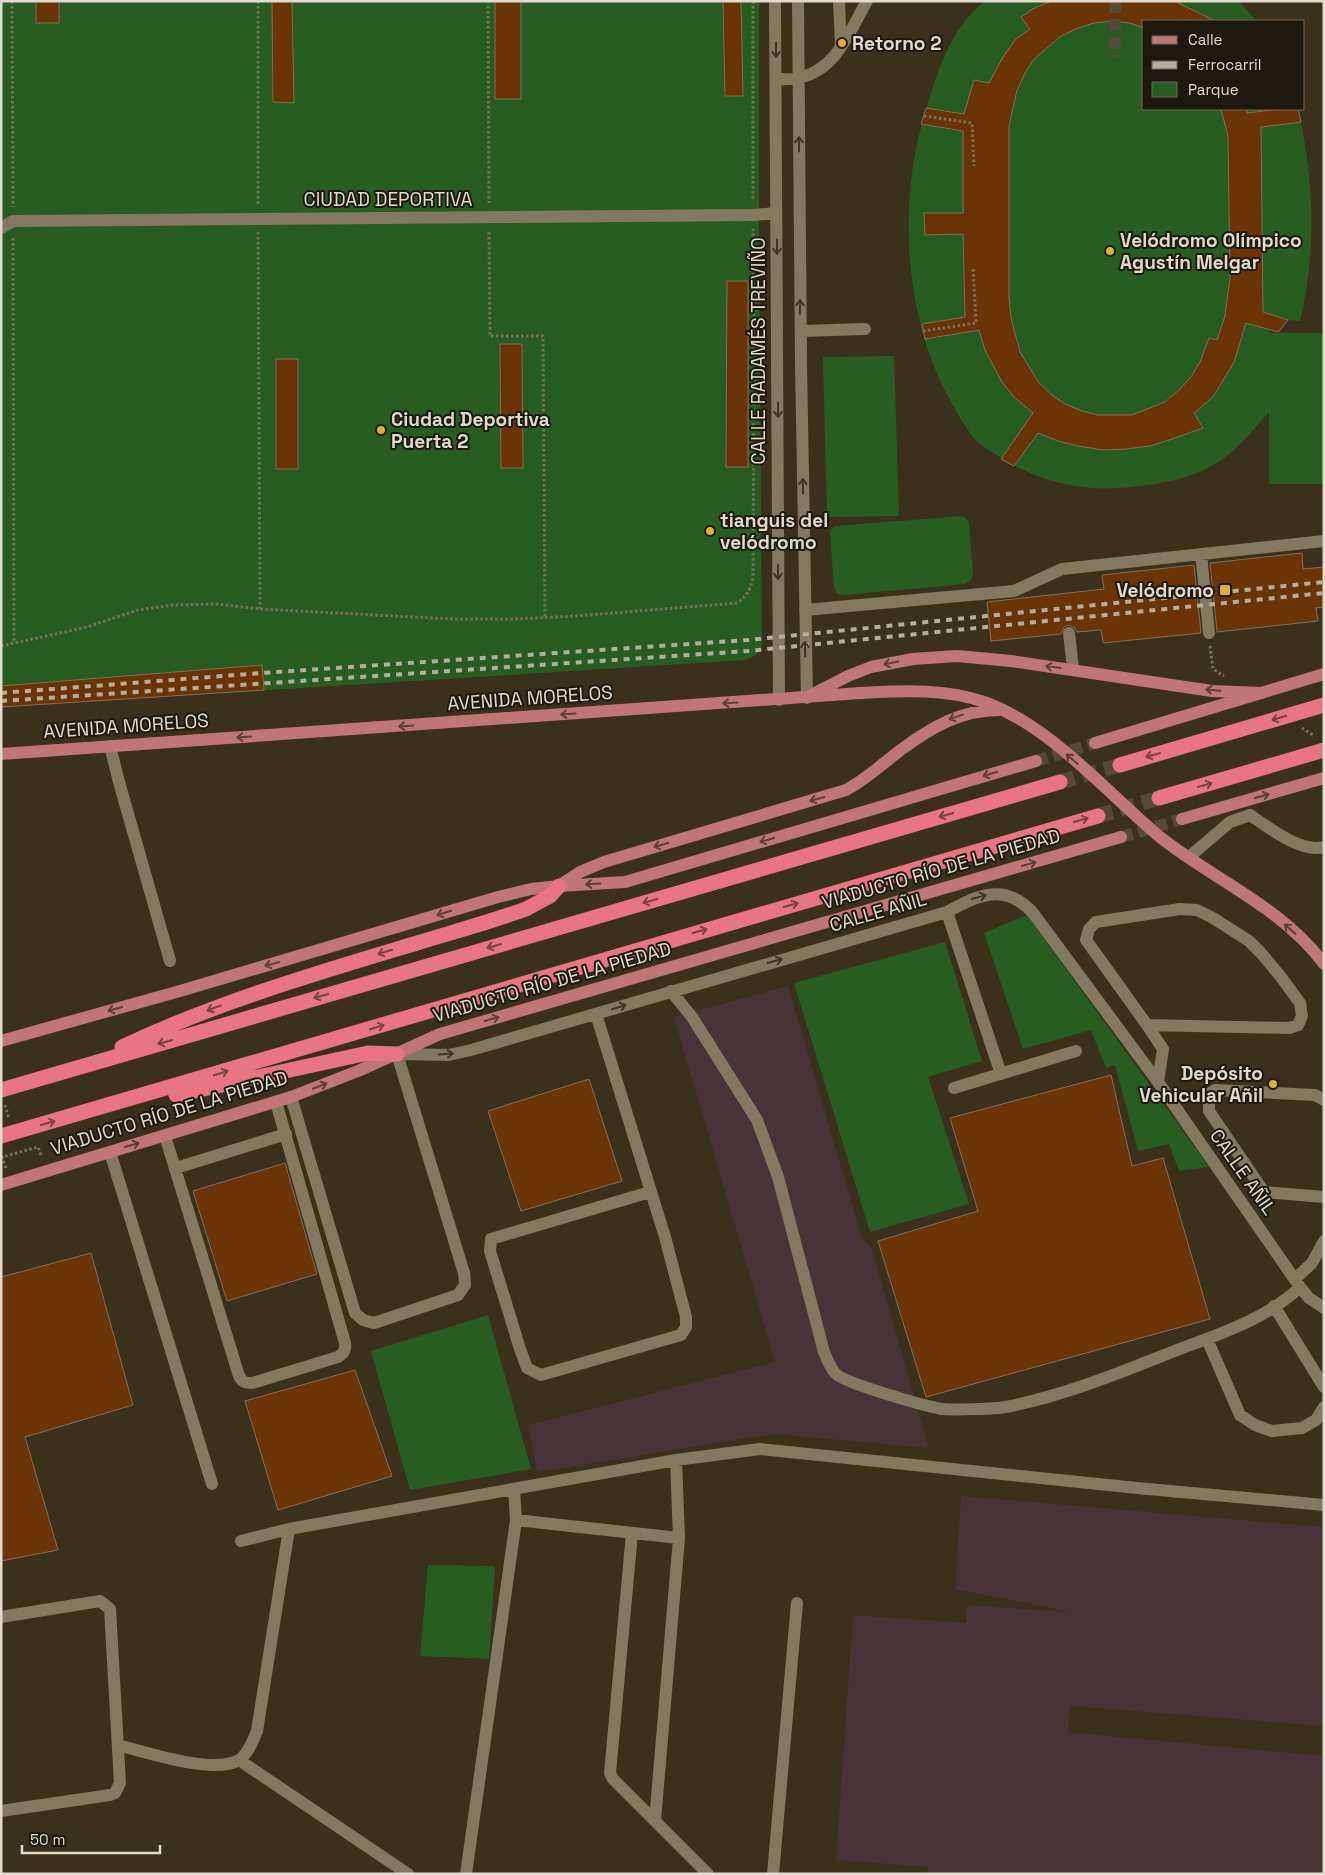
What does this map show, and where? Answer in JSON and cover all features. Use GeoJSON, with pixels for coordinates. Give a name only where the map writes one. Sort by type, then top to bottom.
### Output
{"type":"FeatureCollection","features":[{"type":"Feature","properties":{"kind":"highway"},"geometry":{"type":"LineString","coordinates":[[1120,765],[1324,705]]}},
{"type":"Feature","properties":{"kind":"highway"},"geometry":{"type":"LineString","coordinates":[[1158,798],[1324,750]]}},
{"type":"Feature","properties":{"kind":"highway"},"geometry":{"type":"LineString","coordinates":[[1,1090],[1060,782]]}},
{"type":"Feature","properties":{"kind":"highway","name":"VIADUCTO RÍO DE LA PIEDAD"},"geometry":{"type":"LineString","coordinates":[[1,1136],[137,1098],[681,936],[1098,816]]}},
{"type":"Feature","properties":{"kind":"highway"},"geometry":{"type":"LineString","coordinates":[[77,1068],[185,1019],[228,1002],[309,975],[526,909],[550,896],[560,886]]}},
{"type":"Feature","properties":{"kind":"highway"},"geometry":{"type":"LineString","coordinates":[[137,1098],[185,1094],[368,1053],[397,1054]]}},
{"type":"Feature","properties":{"kind":"main road"},"geometry":{"type":"LineString","coordinates":[[806,698],[848,676],[871,667],[913,659],[957,656],[1073,669],[1212,691],[1262,693]]}},
{"type":"Feature","properties":{"kind":"main road"},"geometry":{"type":"LineString","coordinates":[[1095,743],[1324,674]]}},
{"type":"Feature","properties":{"kind":"main road","name":"AVENIDA MORELOS"},"geometry":{"type":"LineString","coordinates":[[1,754],[885,692],[937,693],[961,696],[984,702],[1004,710],[1027,723],[1051,741],[1161,837],[1189,857]]}},
{"type":"Feature","properties":{"kind":"main road"},"geometry":{"type":"LineString","coordinates":[[560,886],[580,872],[604,862],[846,790],[866,779],[901,749],[946,721],[971,713],[1004,710]]}},
{"type":"Feature","properties":{"kind":"main road"},"geometry":{"type":"LineString","coordinates":[[1,1041],[235,975],[479,902],[531,889],[625,882],[1036,760]]}},
{"type":"Feature","properties":{"kind":"main road"},"geometry":{"type":"LineString","coordinates":[[1182,819],[1324,778]]}},
{"type":"Feature","properties":{"kind":"main road","name":"VIADUCTO RÍO DE LA PIEDAD"},"geometry":{"type":"LineString","coordinates":[[1,1184],[291,1097],[358,1071],[440,1034],[1121,837]]}},
{"type":"Feature","properties":{"kind":"main road"},"geometry":{"type":"LineString","coordinates":[[1189,857],[1272,913],[1306,943],[1324,964]]}},
{"type":"Feature","properties":{"kind":"street","name":"CALLE RADAMÉS TREVIÑO"},"geometry":{"type":"LineString","coordinates":[[775,1],[779,700]]}},
{"type":"Feature","properties":{"kind":"street"},"geometry":{"type":"LineString","coordinates":[[798,1],[800,364],[806,698]]}},
{"type":"Feature","properties":{"kind":"street"},"geometry":{"type":"LineString","coordinates":[[839,1],[841,48]]}},
{"type":"Feature","properties":{"kind":"street"},"geometry":{"type":"LineString","coordinates":[[776,79],[798,79],[818,71],[837,55],[867,1]]}},
{"type":"Feature","properties":{"kind":"street","name":"CIUDAD DEPORTIVA"},"geometry":{"type":"LineString","coordinates":[[1,228],[13,221],[753,215],[776,213]]}},
{"type":"Feature","properties":{"kind":"street"},"geometry":{"type":"LineString","coordinates":[[801,331],[865,329]]}},
{"type":"Feature","properties":{"kind":"street"},"geometry":{"type":"LineString","coordinates":[[778,364],[800,364]]}},
{"type":"Feature","properties":{"kind":"street"},"geometry":{"type":"LineString","coordinates":[[805,610],[1014,591],[1062,569],[1324,541]]}},
{"type":"Feature","properties":{"kind":"street"},"geometry":{"type":"LineString","coordinates":[[1201,554],[1208,633]]}},
{"type":"Feature","properties":{"kind":"street"},"geometry":{"type":"LineString","coordinates":[[1069,633],[1073,669]]}},
{"type":"Feature","properties":{"kind":"street"},"geometry":{"type":"LineString","coordinates":[[110,746],[118,782],[170,961]]}},
{"type":"Feature","properties":{"kind":"street"},"geometry":{"type":"LineString","coordinates":[[1189,857],[1230,822],[1250,815],[1300,846],[1316,849],[1324,847]]}},
{"type":"Feature","properties":{"kind":"street","name":"CALLE AÑIL"},"geometry":{"type":"LineString","coordinates":[[397,1054],[449,1055],[525,1035],[947,912],[974,898],[993,894],[1014,898],[1023,903],[1033,913],[1158,1082],[1297,1283],[1309,1298],[1324,1308]]}},
{"type":"Feature","properties":{"kind":"street"},"geometry":{"type":"LineString","coordinates":[[1147,1025],[1289,1028],[1298,1025],[1302,1016],[1300,1003],[1261,953],[1249,941],[1197,910],[1180,909],[1096,922],[1089,929],[1086,940],[1163,1050],[1158,1082]]}},
{"type":"Feature","properties":{"kind":"street"},"geometry":{"type":"LineString","coordinates":[[947,912],[1001,1074]]}},
{"type":"Feature","properties":{"kind":"street"},"geometry":{"type":"LineString","coordinates":[[671,991],[692,1016],[758,1120],[778,1177],[824,1352],[835,1374],[852,1383],[943,1409],[1005,1407],[1049,1396],[1122,1372],[1207,1339],[1240,1325],[1274,1306],[1292,1295],[1297,1283],[1312,1263],[1324,1241]]}},
{"type":"Feature","properties":{"kind":"street"},"geometry":{"type":"LineString","coordinates":[[596,1014],[665,1237],[686,1317],[686,1327],[681,1335],[541,1375],[533,1373],[527,1368],[520,1349],[490,1251],[491,1239],[650,1192]]}},
{"type":"Feature","properties":{"kind":"street"},"geometry":{"type":"LineString","coordinates":[[954,1088],[1076,1051]]}},
{"type":"Feature","properties":{"kind":"street"},"geometry":{"type":"LineString","coordinates":[[291,1097],[355,1313],[363,1320],[374,1322],[458,1295],[465,1285],[464,1273],[397,1054]]}},
{"type":"Feature","properties":{"kind":"street"},"geometry":{"type":"LineString","coordinates":[[1324,1100],[1315,1095],[1215,1090],[1209,1094],[1209,1111],[1264,1192],[1324,1197]]}},
{"type":"Feature","properties":{"kind":"street"},"geometry":{"type":"LineString","coordinates":[[165,1136],[239,1376],[242,1380],[252,1383],[338,1357],[346,1349],[343,1334],[276,1102]]}},
{"type":"Feature","properties":{"kind":"street"},"geometry":{"type":"LineString","coordinates":[[176,1168],[286,1134]]}},
{"type":"Feature","properties":{"kind":"street"},"geometry":{"type":"LineString","coordinates":[[110,1152],[212,1484]]}},
{"type":"Feature","properties":{"kind":"street"},"geometry":{"type":"LineString","coordinates":[[1274,1306],[1324,1387]]}},
{"type":"Feature","properties":{"kind":"street"},"geometry":{"type":"LineString","coordinates":[[1207,1339],[1240,1415],[1255,1425],[1272,1431],[1302,1428],[1316,1420],[1324,1407]]}},
{"type":"Feature","properties":{"kind":"street"},"geometry":{"type":"LineString","coordinates":[[241,1541],[289,1529],[676,1460],[760,1449],[1137,1488],[1324,1505]]}},
{"type":"Feature","properties":{"kind":"street"},"geometry":{"type":"LineString","coordinates":[[655,1821],[678,1538],[676,1460]]}},
{"type":"Feature","properties":{"kind":"street"},"geometry":{"type":"LineString","coordinates":[[466,1874],[516,1520],[514,1490]]}},
{"type":"Feature","properties":{"kind":"street"},"geometry":{"type":"LineString","coordinates":[[516,1520],[678,1538]]}},
{"type":"Feature","properties":{"kind":"street"},"geometry":{"type":"LineString","coordinates":[[118,1745],[203,1765],[221,1765],[239,1760],[250,1747],[257,1731],[289,1529]]}},
{"type":"Feature","properties":{"kind":"street"},"geometry":{"type":"LineString","coordinates":[[632,1533],[610,1774],[708,1874]]}},
{"type":"Feature","properties":{"kind":"street"},"geometry":{"type":"LineString","coordinates":[[1,1617],[100,1601],[107,1604],[110,1609],[120,1783],[115,1793],[1,1811]]}},
{"type":"Feature","properties":{"kind":"street"},"geometry":{"type":"LineString","coordinates":[[773,1874],[797,1603]]}},
{"type":"Feature","properties":{"kind":"street"},"geometry":{"type":"LineString","coordinates":[[239,1760],[408,1874]]}},
{"type":"Feature","properties":{"kind":"path"},"geometry":{"type":"LineString","coordinates":[[12,1],[14,643]]}},
{"type":"Feature","properties":{"kind":"path"},"geometry":{"type":"LineString","coordinates":[[258,1],[260,609]]}},
{"type":"Feature","properties":{"kind":"path"},"geometry":{"type":"LineString","coordinates":[[488,1],[490,336],[543,336],[545,617]]}},
{"type":"Feature","properties":{"kind":"path"},"geometry":{"type":"LineString","coordinates":[[1,646],[87,627],[138,610],[164,606],[217,604],[260,609],[452,619],[545,617],[738,603],[745,598],[751,588],[752,578],[754,368],[753,1]]}},
{"type":"Feature","properties":{"kind":"path"},"geometry":{"type":"LineString","coordinates":[[924,116],[972,123],[974,166]]}},
{"type":"Feature","properties":{"kind":"path"},"geometry":{"type":"LineString","coordinates":[[923,331],[976,323],[973,268]]}},
{"type":"Feature","properties":{"kind":"path"},"geometry":{"type":"LineString","coordinates":[[2,1157],[38,1147]]}},
{"type":"Feature","properties":{"kind":"shaded area"},"geometry":{"type":"Polygon","coordinates":[[[788,986],[862,1238],[872,1249],[929,1448],[774,1434],[537,1472],[528,1425],[775,1362],[674,1017],[788,986]]]}},
{"type":"Feature","properties":{"kind":"shaded area"},"geometry":{"type":"Polygon","coordinates":[[[961,1496],[1324,1527],[1324,1726],[1070,1706],[1068,1732],[1324,1756],[1324,1874],[928,1874],[928,1867],[836,1860],[853,1615],[966,1623],[967,1605],[1071,1612],[955,1589],[961,1496]]]}},
{"type":"Feature","properties":{"kind":"green space","name":"Ciudad Deportiva Puerta 2"},"geometry":{"type":"Polygon","coordinates":[[[1,1],[759,1],[762,646],[757,653],[746,660],[1,707],[1,1]]]}},
{"type":"Feature","properties":{"kind":"green space","name":"Velódromo Olímpico Agustín Melgar"},"geometry":{"type":"Polygon","coordinates":[[[985,1],[1239,1],[1256,20],[1142,20],[1142,110],[1298,110],[1310,188],[1311,241],[1309,268],[1300,321],[1288,320],[1278,332],[1269,329],[1269,333],[1324,333],[1324,484],[1269,484],[1269,412],[1236,448],[1224,458],[1200,472],[1174,480],[1120,488],[1088,488],[1041,477],[1012,464],[989,450],[977,442],[968,431],[951,402],[936,370],[924,335],[915,299],[910,262],[909,225],[910,188],[924,117],[939,69],[953,39],[972,13],[985,1]]]}},
{"type":"Feature","properties":{"kind":"green space"},"geometry":{"type":"Polygon","coordinates":[[[894,356],[899,516],[827,517],[823,357],[894,356]]]}},
{"type":"Feature","properties":{"kind":"green space"},"geometry":{"type":"Polygon","coordinates":[[[961,516],[966,518],[969,523],[973,574],[971,580],[965,584],[844,595],[837,594],[834,588],[830,533],[832,528],[836,526],[961,516]]]}},
{"type":"Feature","properties":{"kind":"green space"},"geometry":{"type":"Polygon","coordinates":[[[1027,915],[1209,1167],[1179,1171],[1169,1144],[1138,1151],[1115,1065],[1106,1068],[1091,1030],[1023,1049],[984,933],[1027,915]]]}},
{"type":"Feature","properties":{"kind":"green space"},"geometry":{"type":"Polygon","coordinates":[[[945,942],[982,1061],[928,1077],[969,1204],[870,1232],[794,983],[945,942]]]}},
{"type":"Feature","properties":{"kind":"green space"},"geometry":{"type":"Polygon","coordinates":[[[488,1315],[531,1469],[410,1490],[371,1351],[488,1315]]]}},
{"type":"Feature","properties":{"kind":"green space"},"geometry":{"type":"Polygon","coordinates":[[[428,1565],[495,1566],[489,1659],[420,1656],[428,1565]]]}},
{"type":"Feature","properties":{"kind":"building"},"geometry":{"type":"Polygon","coordinates":[[[36,1],[59,1],[59,23],[36,23],[36,1]]]}},
{"type":"Feature","properties":{"kind":"building"},"geometry":{"type":"Polygon","coordinates":[[[272,1],[292,1],[294,103],[273,102],[272,1]]]}},
{"type":"Feature","properties":{"kind":"building"},"geometry":{"type":"Polygon","coordinates":[[[495,1],[521,1],[521,99],[495,99],[495,1]]]}},
{"type":"Feature","properties":{"kind":"building"},"geometry":{"type":"Polygon","coordinates":[[[723,1],[741,1],[743,96],[725,96],[723,1]]]}},
{"type":"Feature","properties":{"kind":"building"},"geometry":{"type":"Polygon","coordinates":[[[1052,1],[1174,1],[1213,20],[1142,20],[1142,27],[1130,23],[1112,21],[1094,23],[1078,28],[1061,36],[1034,59],[1017,90],[1009,126],[1009,298],[1011,318],[1020,352],[1039,383],[1065,404],[1098,415],[1132,415],[1165,402],[1191,377],[1200,362],[1209,338],[1217,340],[1225,316],[1230,278],[1228,136],[1221,110],[1246,110],[1247,113],[1272,110],[1298,110],[1301,122],[1261,127],[1263,312],[1288,320],[1278,332],[1246,323],[1234,362],[1213,397],[1194,413],[1203,428],[1150,446],[1103,450],[1058,441],[1038,433],[1014,466],[1001,459],[1033,413],[1015,398],[1002,382],[985,350],[979,330],[925,339],[922,324],[965,317],[963,234],[925,235],[924,213],[963,213],[963,131],[921,124],[926,108],[964,114],[974,80],[989,83],[1003,57],[1016,39],[1030,29],[1021,17],[1030,10],[1052,1]]]}},
{"type":"Feature","properties":{"kind":"building"},"geometry":{"type":"Polygon","coordinates":[[[727,281],[748,281],[748,467],[726,467],[727,281]]]}},
{"type":"Feature","properties":{"kind":"building"},"geometry":{"type":"Polygon","coordinates":[[[500,344],[522,344],[523,468],[501,468],[500,344]]]}},
{"type":"Feature","properties":{"kind":"building"},"geometry":{"type":"Polygon","coordinates":[[[276,359],[298,359],[298,469],[276,469],[276,359]]]}},
{"type":"Feature","properties":{"kind":"building"},"geometry":{"type":"Polygon","coordinates":[[[1302,553],[1303,569],[1324,567],[1324,607],[1316,608],[1318,621],[1217,632],[1210,563],[1302,553]]]}},
{"type":"Feature","properties":{"kind":"building"},"geometry":{"type":"Polygon","coordinates":[[[1194,565],[1201,633],[1103,643],[1101,630],[1077,632],[1075,628],[1069,625],[1064,627],[1061,634],[991,641],[987,602],[1104,589],[1102,575],[1194,565]]]}},
{"type":"Feature","properties":{"kind":"building"},"geometry":{"type":"Polygon","coordinates":[[[262,665],[264,690],[1,707],[1,686],[262,665]]]}},
{"type":"Feature","properties":{"kind":"building"},"geometry":{"type":"Polygon","coordinates":[[[1111,1075],[1132,1166],[1163,1158],[1210,1319],[926,1397],[878,1241],[978,1211],[950,1118],[1111,1075]]]}},
{"type":"Feature","properties":{"kind":"building"},"geometry":{"type":"Polygon","coordinates":[[[589,1079],[622,1181],[521,1211],[488,1111],[589,1079]]]}},
{"type":"Feature","properties":{"kind":"building"},"geometry":{"type":"Polygon","coordinates":[[[285,1163],[317,1274],[227,1301],[193,1191],[285,1163]]]}},
{"type":"Feature","properties":{"kind":"building"},"geometry":{"type":"Polygon","coordinates":[[[91,1253],[133,1405],[25,1437],[58,1550],[1,1561],[1,1277],[91,1253]]]}},
{"type":"Feature","properties":{"kind":"building"},"geometry":{"type":"Polygon","coordinates":[[[355,1370],[392,1476],[278,1510],[245,1401],[355,1370]]]}},
{"type":"Feature","properties":{"kind":"tunnel"},"geometry":{"type":"LineString","coordinates":[[1115,1],[1115,57]]}},
{"type":"Feature","properties":{"kind":"tunnel"},"geometry":{"type":"LineString","coordinates":[[1036,761],[1095,743]]}},
{"type":"Feature","properties":{"kind":"tunnel"},"geometry":{"type":"LineString","coordinates":[[1060,782],[1120,765]]}},
{"type":"Feature","properties":{"kind":"tunnel"},"geometry":{"type":"LineString","coordinates":[[1098,816],[1159,798]]}},
{"type":"Feature","properties":{"kind":"tunnel"},"geometry":{"type":"LineString","coordinates":[[1121,837],[1182,819]]}},
{"type":"Feature","properties":{"kind":"railway"},"geometry":{"type":"LineString","coordinates":[[1,693],[748,640],[1324,582]]}},
{"type":"Feature","properties":{"kind":"railway"},"geometry":{"type":"LineString","coordinates":[[1,701],[748,651],[1324,593]]}},
{"type":"Feature","properties":{"kind":"place","name":"Retorno 2"},"geometry":{"type":"Point","coordinates":[842,43]}},
{"type":"Feature","properties":{"kind":"place","name":"Velódromo Olímpico Agustín Melgar"},"geometry":{"type":"Point","coordinates":[1110,251]}},
{"type":"Feature","properties":{"kind":"place","name":"Ciudad Deportiva Puerta 2"},"geometry":{"type":"Point","coordinates":[381,430]}},
{"type":"Feature","properties":{"kind":"place","name":"tianguis del velódromo"},"geometry":{"type":"Point","coordinates":[710,531]}},
{"type":"Feature","properties":{"kind":"place","name":"Velódromo"},"geometry":{"type":"Point","coordinates":[1225,590]}},
{"type":"Feature","properties":{"kind":"place","name":"Depósito Vehicular Añil"},"geometry":{"type":"Point","coordinates":[1273,1084]}}]}
